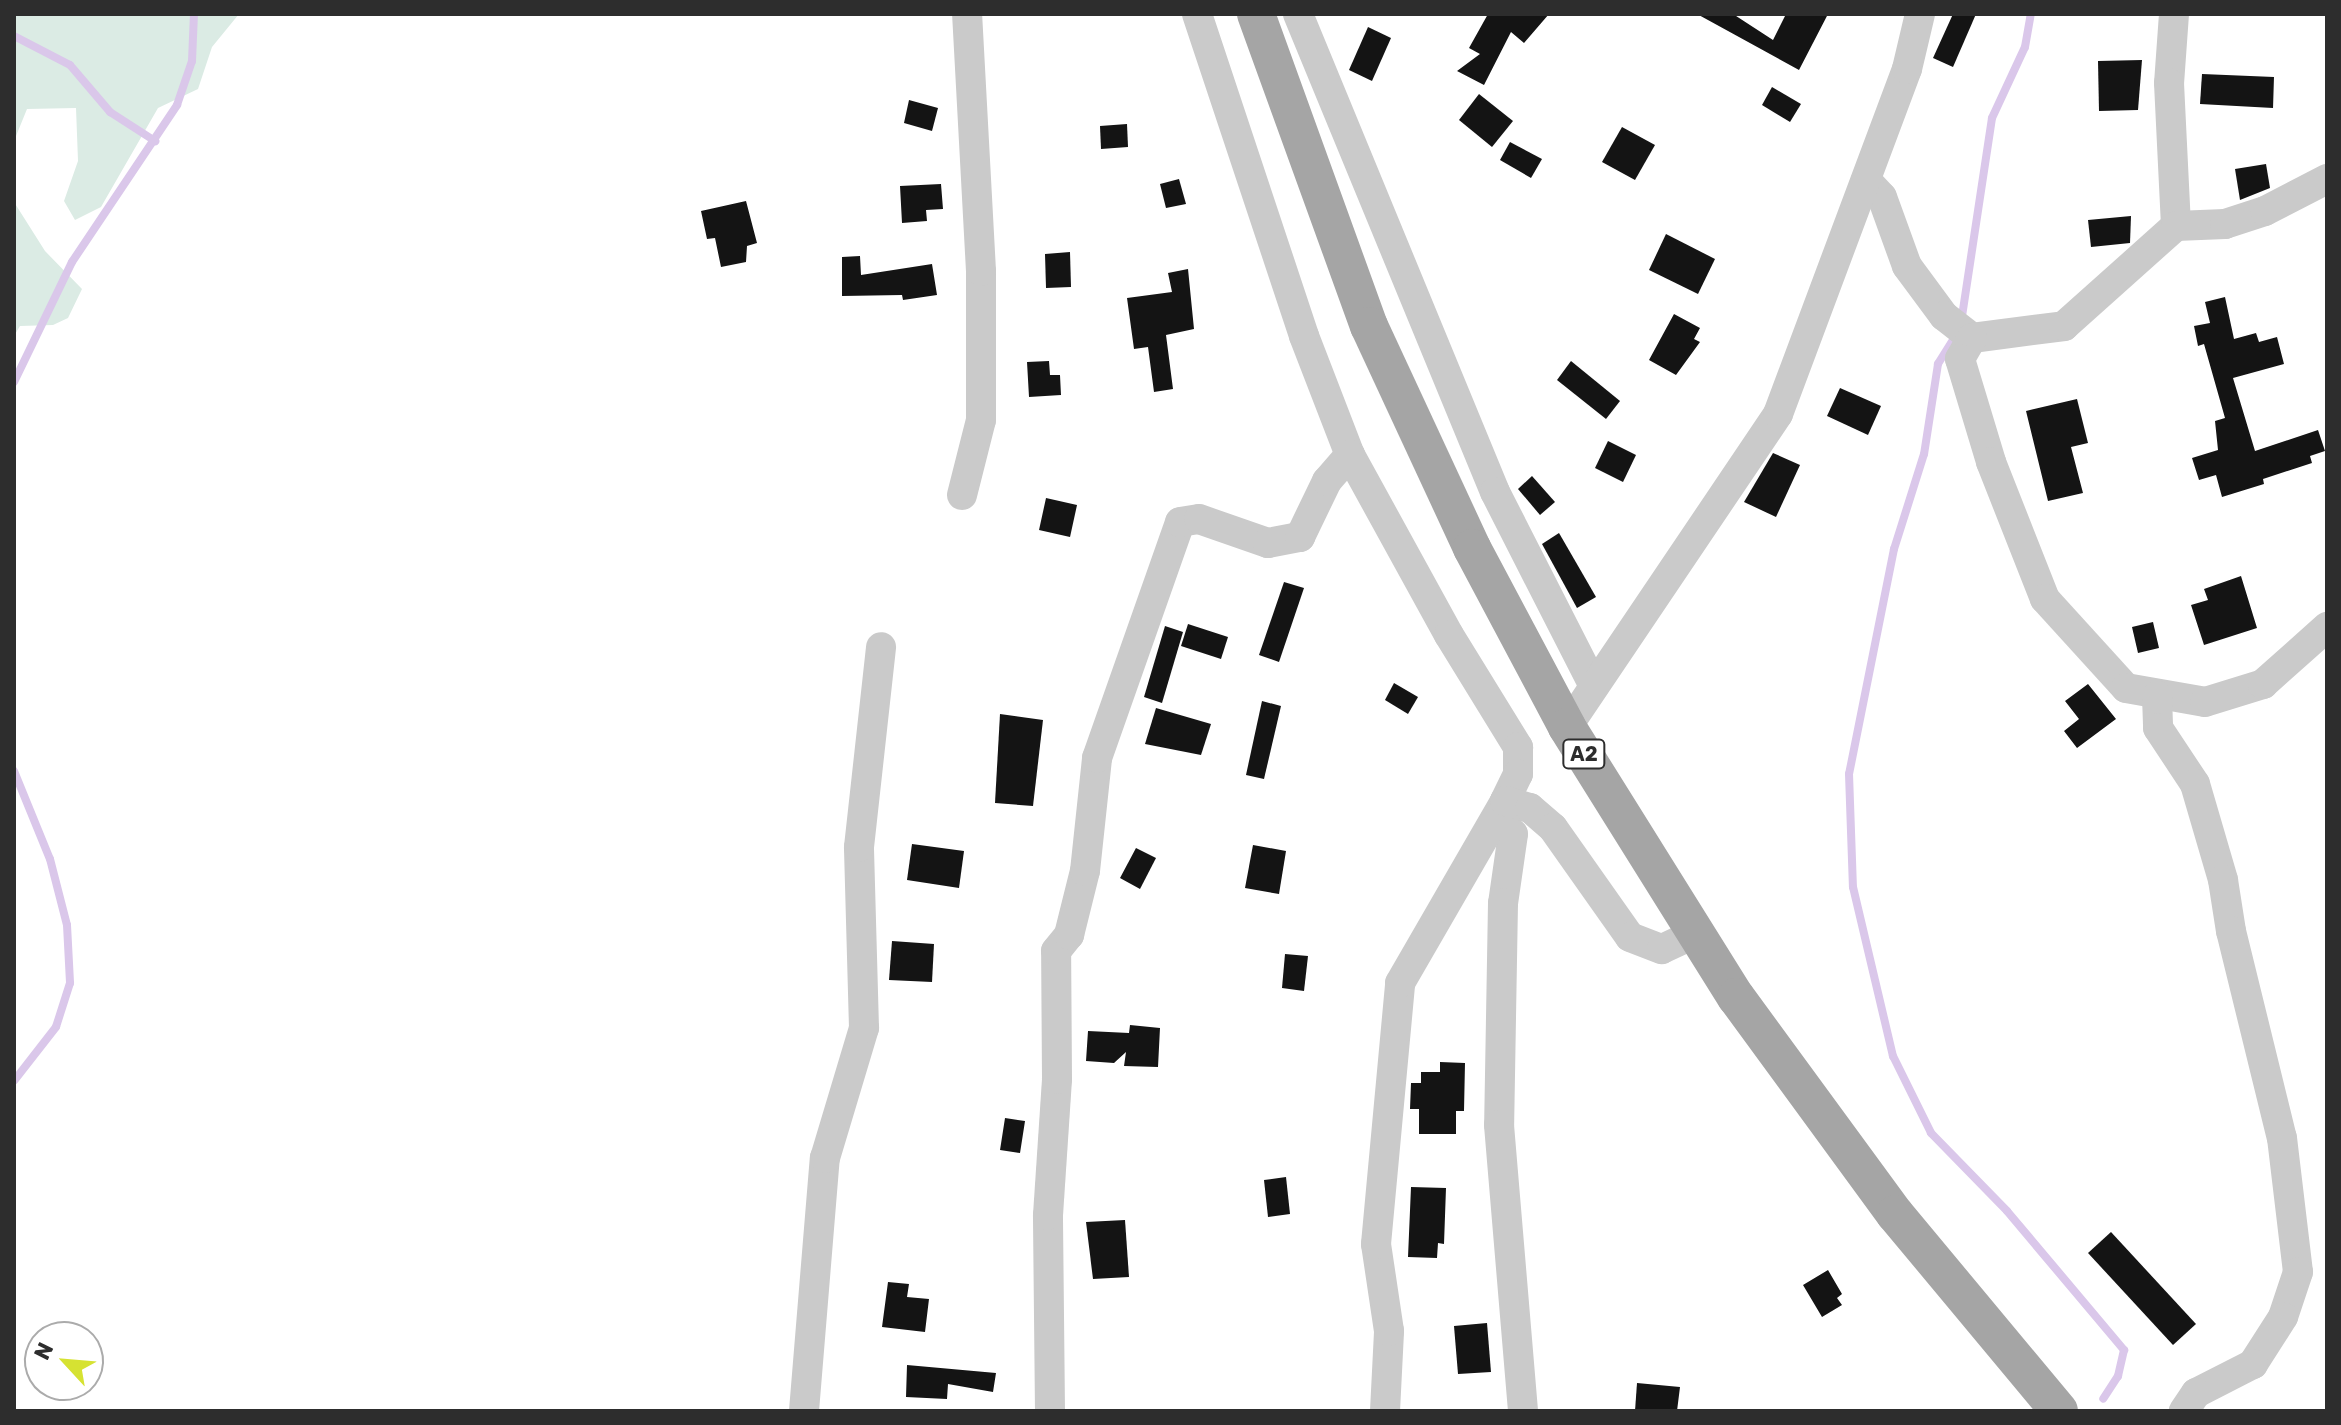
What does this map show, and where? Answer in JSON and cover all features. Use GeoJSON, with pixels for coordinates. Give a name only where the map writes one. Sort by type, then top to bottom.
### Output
{"type":"FeatureCollection","features":[{"type":"Feature","properties":{"kind":"main road","name":"A2"},"geometry":{"type":"LineString","coordinates":[[1256,14],[1369,326],[1472,548],[1567,727],[1736,997],[1895,1214],[2059,1411]]}},
{"type":"Feature","properties":{"kind":"street"},"geometry":{"type":"LineString","coordinates":[[962,495],[981,406],[981,271],[967,14]]}},
{"type":"Feature","properties":{"kind":"street"},"geometry":{"type":"LineString","coordinates":[[1197,14],[1304,336],[1350,455],[1449,635],[1518,747],[1518,774],[1501,810],[1400,983],[1376,1244],[1389,1331],[1385,1411]]}},
{"type":"Feature","properties":{"kind":"street"},"geometry":{"type":"LineString","coordinates":[[1298,14],[1489,478],[1594,686]]}},
{"type":"Feature","properties":{"kind":"street"},"geometry":{"type":"LineString","coordinates":[[1567,727],[1778,414],[1907,69],[1920,14]]}},
{"type":"Feature","properties":{"kind":"street"},"geometry":{"type":"LineString","coordinates":[[2174,14],[2169,83],[2176,226]]}},
{"type":"Feature","properties":{"kind":"street"},"geometry":{"type":"LineString","coordinates":[[1866,180],[1882,197],[1907,266],[1944,316],[1972,338],[2064,326],[2176,226],[2225,224],[2265,211],[2327,179]]}},
{"type":"Feature","properties":{"kind":"street"},"geometry":{"type":"LineString","coordinates":[[1972,338],[1960,359],[1991,462],[2045,599],[2126,688],[2157,696],[2205,702],[2263,684],[2327,627]]}},
{"type":"Feature","properties":{"kind":"street"},"geometry":{"type":"LineString","coordinates":[[1050,1411],[1048,1215],[1057,1079],[1056,951],[1069,935],[1085,871],[1097,758],[1180,522],[1199,519],[1268,543],[1300,537],[1327,481],[1350,455]]}},
{"type":"Feature","properties":{"kind":"street"},"geometry":{"type":"LineString","coordinates":[[804,1411],[825,1158],[864,1028],[859,847],[881,647]]}},
{"type":"Feature","properties":{"kind":"street"},"geometry":{"type":"LineString","coordinates":[[2157,696],[2158,728],[2195,784],[2223,880],[2231,931],[2282,1138],[2298,1272],[2283,1317],[2253,1364],[2196,1393],[2184,1411]]}},
{"type":"Feature","properties":{"kind":"street"},"geometry":{"type":"LineString","coordinates":[[1501,810],[1530,808],[1553,828],[1604,893],[1630,937],[1662,949],[1696,933]]}},
{"type":"Feature","properties":{"kind":"street"},"geometry":{"type":"LineString","coordinates":[[1501,810],[1513,834],[1503,903],[1499,1125],[1523,1411]]}},
{"type":"Feature","properties":{"kind":"shaded area"},"geometry":{"type":"Polygon","coordinates":[[[14,14],[239,14],[212,47],[198,89],[158,108],[101,207],[75,220],[64,201],[78,161],[76,108],[27,109],[14,141],[14,14]]]}},
{"type":"Feature","properties":{"kind":"shaded area"},"geometry":{"type":"Polygon","coordinates":[[[14,202],[45,251],[82,289],[68,318],[53,325],[20,326],[14,336],[14,202]]]}},
{"type":"Feature","properties":{"kind":"building"},"geometry":{"type":"Polygon","coordinates":[[[1488,14],[1549,14],[1524,43],[1511,32],[1484,85],[1457,71],[1480,54],[1469,48],[1488,14]]]}},
{"type":"Feature","properties":{"kind":"building"},"geometry":{"type":"Polygon","coordinates":[[[1697,14],[1733,14],[1773,40],[1786,14],[1828,14],[1799,70],[1697,14]]]}},
{"type":"Feature","properties":{"kind":"building"},"geometry":{"type":"Polygon","coordinates":[[[1953,14],[1976,14],[1953,67],[1933,58],[1953,14]]]}},
{"type":"Feature","properties":{"kind":"building"},"geometry":{"type":"Polygon","coordinates":[[[1368,27],[1391,38],[1372,81],[1349,70],[1368,27]]]}},
{"type":"Feature","properties":{"kind":"building"},"geometry":{"type":"Polygon","coordinates":[[[2142,60],[2138,110],[2099,111],[2098,61],[2142,60]]]}},
{"type":"Feature","properties":{"kind":"building"},"geometry":{"type":"Polygon","coordinates":[[[2202,74],[2274,77],[2273,108],[2200,104],[2202,74]]]}},
{"type":"Feature","properties":{"kind":"building"},"geometry":{"type":"Polygon","coordinates":[[[1772,87],[1801,104],[1790,122],[1762,105],[1772,87]]]}},
{"type":"Feature","properties":{"kind":"building"},"geometry":{"type":"Polygon","coordinates":[[[1479,94],[1513,121],[1492,147],[1459,120],[1479,94]]]}},
{"type":"Feature","properties":{"kind":"building"},"geometry":{"type":"Polygon","coordinates":[[[909,100],[938,108],[932,131],[904,123],[909,100]]]}},
{"type":"Feature","properties":{"kind":"building"},"geometry":{"type":"Polygon","coordinates":[[[1127,124],[1128,147],[1101,149],[1100,126],[1127,124]]]}},
{"type":"Feature","properties":{"kind":"building"},"geometry":{"type":"Polygon","coordinates":[[[1622,127],[1655,145],[1635,180],[1602,162],[1622,127]]]}},
{"type":"Feature","properties":{"kind":"building"},"geometry":{"type":"Polygon","coordinates":[[[1510,142],[1542,159],[1531,178],[1500,160],[1510,142]]]}},
{"type":"Feature","properties":{"kind":"building"},"geometry":{"type":"Polygon","coordinates":[[[2266,164],[2270,188],[2240,200],[2235,169],[2266,164]]]}},
{"type":"Feature","properties":{"kind":"building"},"geometry":{"type":"Polygon","coordinates":[[[1179,179],[1186,204],[1166,208],[1160,184],[1179,179]]]}},
{"type":"Feature","properties":{"kind":"building"},"geometry":{"type":"Polygon","coordinates":[[[941,184],[943,209],[926,210],[927,221],[902,223],[900,186],[941,184]]]}},
{"type":"Feature","properties":{"kind":"building"},"geometry":{"type":"Polygon","coordinates":[[[746,201],[757,243],[747,246],[746,262],[721,267],[715,238],[707,239],[701,211],[746,201]]]}},
{"type":"Feature","properties":{"kind":"building"},"geometry":{"type":"Polygon","coordinates":[[[2131,216],[2130,243],[2091,247],[2088,220],[2131,216]]]}},
{"type":"Feature","properties":{"kind":"building"},"geometry":{"type":"Polygon","coordinates":[[[1666,234],[1715,259],[1698,294],[1649,270],[1666,234]]]}},
{"type":"Feature","properties":{"kind":"building"},"geometry":{"type":"Polygon","coordinates":[[[1070,252],[1071,287],[1046,288],[1045,254],[1070,252]]]}},
{"type":"Feature","properties":{"kind":"building"},"geometry":{"type":"Polygon","coordinates":[[[860,256],[861,275],[932,264],[937,295],[903,300],[902,295],[842,296],[842,257],[860,256]]]}},
{"type":"Feature","properties":{"kind":"building"},"geometry":{"type":"Polygon","coordinates":[[[1188,269],[1194,329],[1166,335],[1173,389],[1154,392],[1148,347],[1134,349],[1127,298],[1172,292],[1168,273],[1188,269]]]}},
{"type":"Feature","properties":{"kind":"building"},"geometry":{"type":"Polygon","coordinates":[[[2225,297],[2234,339],[2256,333],[2259,342],[2277,337],[2284,364],[2233,378],[2255,451],[2318,430],[2325,451],[2310,456],[2312,463],[2263,479],[2264,484],[2222,497],[2216,475],[2199,480],[2192,458],[2218,450],[2215,421],[2225,418],[2204,344],[2198,346],[2194,326],[2210,323],[2205,302],[2225,297]]]}},
{"type":"Feature","properties":{"kind":"building"},"geometry":{"type":"Polygon","coordinates":[[[1674,314],[1700,328],[1694,339],[1700,342],[1676,375],[1649,360],[1674,314]]]}},
{"type":"Feature","properties":{"kind":"building"},"geometry":{"type":"Polygon","coordinates":[[[1049,361],[1050,375],[1060,375],[1061,395],[1029,397],[1027,362],[1049,361]]]}},
{"type":"Feature","properties":{"kind":"building"},"geometry":{"type":"Polygon","coordinates":[[[1571,361],[1620,401],[1606,419],[1557,380],[1571,361]]]}},
{"type":"Feature","properties":{"kind":"building"},"geometry":{"type":"Polygon","coordinates":[[[1840,388],[1881,406],[1868,435],[1827,416],[1840,388]]]}},
{"type":"Feature","properties":{"kind":"building"},"geometry":{"type":"Polygon","coordinates":[[[2077,399],[2088,443],[2071,447],[2083,493],[2048,501],[2026,411],[2077,399]]]}},
{"type":"Feature","properties":{"kind":"building"},"geometry":{"type":"Polygon","coordinates":[[[1608,441],[1636,455],[1623,482],[1595,468],[1608,441]]]}},
{"type":"Feature","properties":{"kind":"building"},"geometry":{"type":"Polygon","coordinates":[[[1773,453],[1800,465],[1776,517],[1744,502],[1773,453]]]}},
{"type":"Feature","properties":{"kind":"building"},"geometry":{"type":"Polygon","coordinates":[[[1532,476],[1555,502],[1540,515],[1518,489],[1532,476]]]}},
{"type":"Feature","properties":{"kind":"building"},"geometry":{"type":"Polygon","coordinates":[[[1046,498],[1077,505],[1070,537],[1039,530],[1046,498]]]}},
{"type":"Feature","properties":{"kind":"building"},"geometry":{"type":"Polygon","coordinates":[[[1559,533],[1596,597],[1577,608],[1542,544],[1559,533]]]}},
{"type":"Feature","properties":{"kind":"building"},"geometry":{"type":"Polygon","coordinates":[[[2241,576],[2257,628],[2204,645],[2191,605],[2208,600],[2204,589],[2241,576]]]}},
{"type":"Feature","properties":{"kind":"building"},"geometry":{"type":"Polygon","coordinates":[[[1284,582],[1304,588],[1279,662],[1259,655],[1284,582]]]}},
{"type":"Feature","properties":{"kind":"building"},"geometry":{"type":"Polygon","coordinates":[[[2153,622],[2159,648],[2138,653],[2132,627],[2153,622]]]}},
{"type":"Feature","properties":{"kind":"building"},"geometry":{"type":"Polygon","coordinates":[[[1188,624],[1228,637],[1221,659],[1181,646],[1188,624]]]}},
{"type":"Feature","properties":{"kind":"building"},"geometry":{"type":"Polygon","coordinates":[[[1165,626],[1183,632],[1162,703],[1144,697],[1165,626]]]}},
{"type":"Feature","properties":{"kind":"building"},"geometry":{"type":"Polygon","coordinates":[[[1394,683],[1418,697],[1408,714],[1385,700],[1394,683]]]}},
{"type":"Feature","properties":{"kind":"building"},"geometry":{"type":"Polygon","coordinates":[[[2088,684],[2116,719],[2077,748],[2064,731],[2079,719],[2065,701],[2088,684]]]}},
{"type":"Feature","properties":{"kind":"building"},"geometry":{"type":"Polygon","coordinates":[[[1262,701],[1281,706],[1264,779],[1246,775],[1262,701]]]}},
{"type":"Feature","properties":{"kind":"building"},"geometry":{"type":"Polygon","coordinates":[[[1156,708],[1211,724],[1201,755],[1145,744],[1156,708]]]}},
{"type":"Feature","properties":{"kind":"building"},"geometry":{"type":"Polygon","coordinates":[[[1000,714],[1043,720],[1033,806],[995,803],[1000,714]]]}},
{"type":"Feature","properties":{"kind":"building"},"geometry":{"type":"Polygon","coordinates":[[[912,844],[964,851],[959,888],[907,880],[912,844]]]}},
{"type":"Feature","properties":{"kind":"building"},"geometry":{"type":"Polygon","coordinates":[[[1253,845],[1286,851],[1279,894],[1245,888],[1253,845]]]}},
{"type":"Feature","properties":{"kind":"building"},"geometry":{"type":"Polygon","coordinates":[[[1136,848],[1156,858],[1140,889],[1120,878],[1136,848]]]}},
{"type":"Feature","properties":{"kind":"building"},"geometry":{"type":"Polygon","coordinates":[[[892,941],[934,944],[932,982],[889,980],[892,941]]]}},
{"type":"Feature","properties":{"kind":"building"},"geometry":{"type":"Polygon","coordinates":[[[1285,954],[1308,956],[1304,991],[1282,988],[1285,954]]]}},
{"type":"Feature","properties":{"kind":"building"},"geometry":{"type":"Polygon","coordinates":[[[1130,1025],[1160,1028],[1158,1067],[1124,1066],[1126,1052],[1114,1063],[1086,1061],[1088,1031],[1129,1033],[1130,1025]]]}},
{"type":"Feature","properties":{"kind":"building"},"geometry":{"type":"Polygon","coordinates":[[[1440,1062],[1465,1063],[1464,1111],[1456,1111],[1456,1134],[1419,1134],[1419,1109],[1410,1109],[1411,1083],[1421,1083],[1421,1072],[1440,1072],[1440,1062]]]}},
{"type":"Feature","properties":{"kind":"building"},"geometry":{"type":"Polygon","coordinates":[[[1005,1118],[1025,1121],[1020,1153],[1000,1150],[1005,1118]]]}},
{"type":"Feature","properties":{"kind":"building"},"geometry":{"type":"Polygon","coordinates":[[[1286,1177],[1290,1214],[1268,1217],[1264,1180],[1286,1177]]]}},
{"type":"Feature","properties":{"kind":"building"},"geometry":{"type":"Polygon","coordinates":[[[1411,1187],[1446,1188],[1444,1244],[1438,1243],[1437,1258],[1408,1257],[1411,1187]]]}},
{"type":"Feature","properties":{"kind":"building"},"geometry":{"type":"Polygon","coordinates":[[[1125,1220],[1129,1277],[1093,1279],[1086,1222],[1125,1220]]]}},
{"type":"Feature","properties":{"kind":"building"},"geometry":{"type":"Polygon","coordinates":[[[2111,1232],[2196,1324],[2173,1345],[2088,1253],[2111,1232]]]}},
{"type":"Feature","properties":{"kind":"building"},"geometry":{"type":"Polygon","coordinates":[[[1828,1270],[1842,1294],[1837,1298],[1842,1305],[1822,1317],[1803,1285],[1828,1270]]]}},
{"type":"Feature","properties":{"kind":"building"},"geometry":{"type":"Polygon","coordinates":[[[888,1282],[909,1284],[907,1297],[929,1299],[925,1332],[882,1327],[888,1282]]]}},
{"type":"Feature","properties":{"kind":"building"},"geometry":{"type":"Polygon","coordinates":[[[1487,1323],[1491,1372],[1458,1374],[1454,1326],[1487,1323]]]}},
{"type":"Feature","properties":{"kind":"building"},"geometry":{"type":"Polygon","coordinates":[[[907,1365],[996,1373],[993,1392],[948,1384],[947,1399],[906,1397],[907,1365]]]}},
{"type":"Feature","properties":{"kind":"building"},"geometry":{"type":"Polygon","coordinates":[[[1637,1383],[1680,1387],[1677,1411],[1635,1411],[1637,1383]]]}},
{"type":"Feature","properties":{"kind":"waterway"},"geometry":{"type":"LineString","coordinates":[[14,382],[72,262],[177,105],[192,61],[194,14]]}},
{"type":"Feature","properties":{"kind":"waterway"},"geometry":{"type":"LineString","coordinates":[[1961,323],[1992,118],[2025,47],[2031,14]]}},
{"type":"Feature","properties":{"kind":"waterway"},"geometry":{"type":"LineString","coordinates":[[14,36],[70,65],[110,112],[155,141]]}},
{"type":"Feature","properties":{"kind":"waterway"},"geometry":{"type":"LineString","coordinates":[[1956,335],[1938,364],[1924,454],[1894,549],[1849,774],[1853,887],[1893,1056],[1931,1133],[2007,1211],[2124,1350],[2118,1376],[2103,1399]]}},
{"type":"Feature","properties":{"kind":"waterway"},"geometry":{"type":"LineString","coordinates":[[14,771],[50,859],[67,925],[70,983],[56,1027],[14,1081]]}}]}
